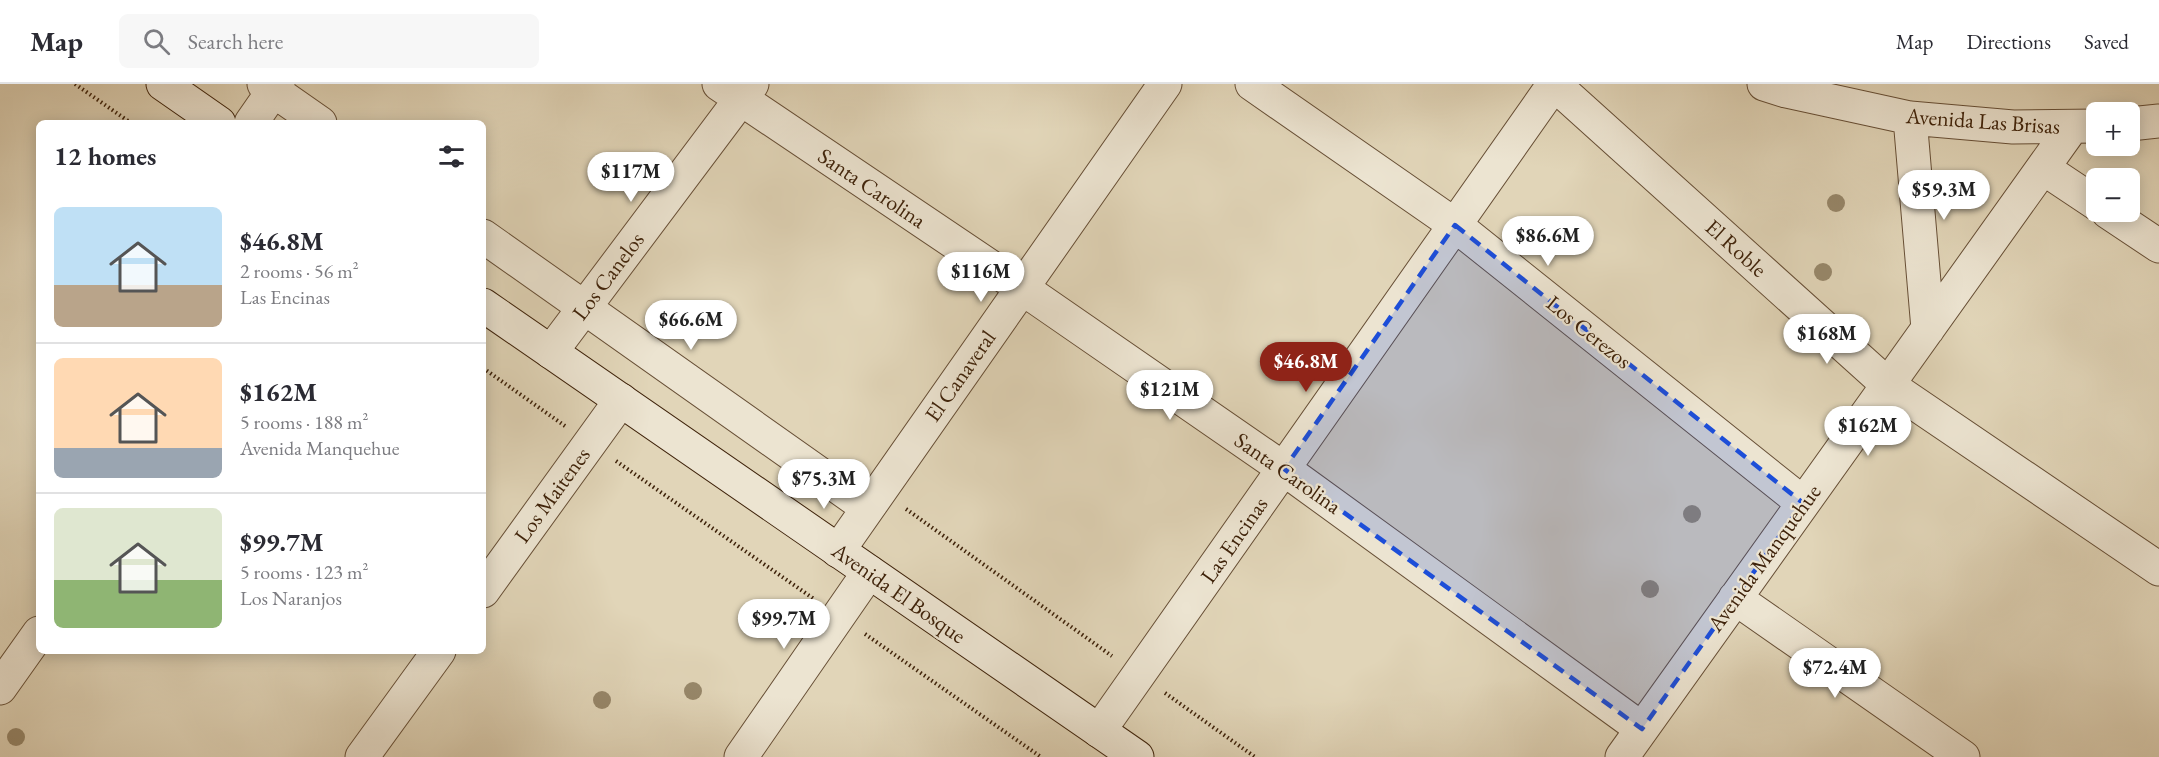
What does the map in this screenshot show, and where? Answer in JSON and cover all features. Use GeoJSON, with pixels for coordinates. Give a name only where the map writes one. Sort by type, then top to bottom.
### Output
{"type":"FeatureCollection","features":[{"type":"Feature","properties":{"kind":"street"},"geometry":{"type":"LineString","coordinates":[[163,84],[215,120]]}},
{"type":"Feature","properties":{"kind":"street","name":"El Canaveral"},"geometry":{"type":"LineString","coordinates":[[838,551],[1165,84]]}},
{"type":"Feature","properties":{"kind":"street","name":"Los Cerezos"},"geometry":{"type":"LineString","coordinates":[[1252,84],[1455,225],[1803,503]]}},
{"type":"Feature","properties":{"kind":"street","name":"Las Encinas"},"geometry":{"type":"LineString","coordinates":[[1119,748],[1284,469],[1554,84]]}},
{"type":"Feature","properties":{"kind":"street","name":"El Roble"},"geometry":{"type":"LineString","coordinates":[[1554,84],[1888,385],[2159,569]]}},
{"type":"Feature","properties":{"kind":"street","name":"Avenida Las Brisas"},"geometry":{"type":"LineString","coordinates":[[1764,84],[1824,91],[1910,118],[2013,127],[2085,127]]}},
{"type":"Feature","properties":{"kind":"street"},"geometry":{"type":"LineString","coordinates":[[253,120],[272,86],[316,120]]}},
{"type":"Feature","properties":{"kind":"street","name":"Santa Carolina"},"geometry":{"type":"LineString","coordinates":[[737,89],[1284,469],[1642,729]]}},
{"type":"Feature","properties":{"kind":"street","name":"Los Canelos"},"geometry":{"type":"LineString","coordinates":[[551,352],[737,89]]}},
{"type":"Feature","properties":{"kind":"street"},"geometry":{"type":"LineString","coordinates":[[1910,118],[1928,329]]}},
{"type":"Feature","properties":{"kind":"street"},"geometry":{"type":"LineString","coordinates":[[2140,123],[2159,121]]}},
{"type":"Feature","properties":{"kind":"street","name":"Avenida Manquehue"},"geometry":{"type":"LineString","coordinates":[[1622,757],[2043,168],[2085,127]]}},
{"type":"Feature","properties":{"kind":"street"},"geometry":{"type":"LineString","coordinates":[[2043,168],[2086,197]]}},
{"type":"Feature","properties":{"kind":"street"},"geometry":{"type":"LineString","coordinates":[[2123,222],[2159,246]]}},
{"type":"Feature","properties":{"kind":"street"},"geometry":{"type":"LineString","coordinates":[[486,238],[868,508]]}},
{"type":"Feature","properties":{"kind":"street","name":"Avenida El Bosque"},"geometry":{"type":"LineString","coordinates":[[486,307],[1119,748]]}},
{"type":"Feature","properties":{"kind":"street","name":"Los Maitenes"},"geometry":{"type":"LineString","coordinates":[[486,587],[621,400]]}},
{"type":"Feature","properties":{"kind":"street"},"geometry":{"type":"LineString","coordinates":[[741,757],[869,572]]}},
{"type":"Feature","properties":{"kind":"street"},"geometry":{"type":"LineString","coordinates":[[1736,598],[1963,757]]}},
{"type":"Feature","properties":{"kind":"street"},"geometry":{"type":"LineString","coordinates":[[0,688],[36,637]]}},
{"type":"Feature","properties":{"kind":"street"},"geometry":{"type":"LineString","coordinates":[[362,757],[437,654]]}},
{"type":"Feature","properties":{"kind":"path"},"geometry":{"type":"LineString","coordinates":[[75,84],[127,120]]}},
{"type":"Feature","properties":{"kind":"path"},"geometry":{"type":"LineString","coordinates":[[486,370],[1041,757]]}},
{"type":"Feature","properties":{"kind":"highlighted area"},"geometry":{"type":"Polygon","coordinates":[[[1455,225],[1803,503],[1642,729],[1284,469],[1455,225]]]}}]}
